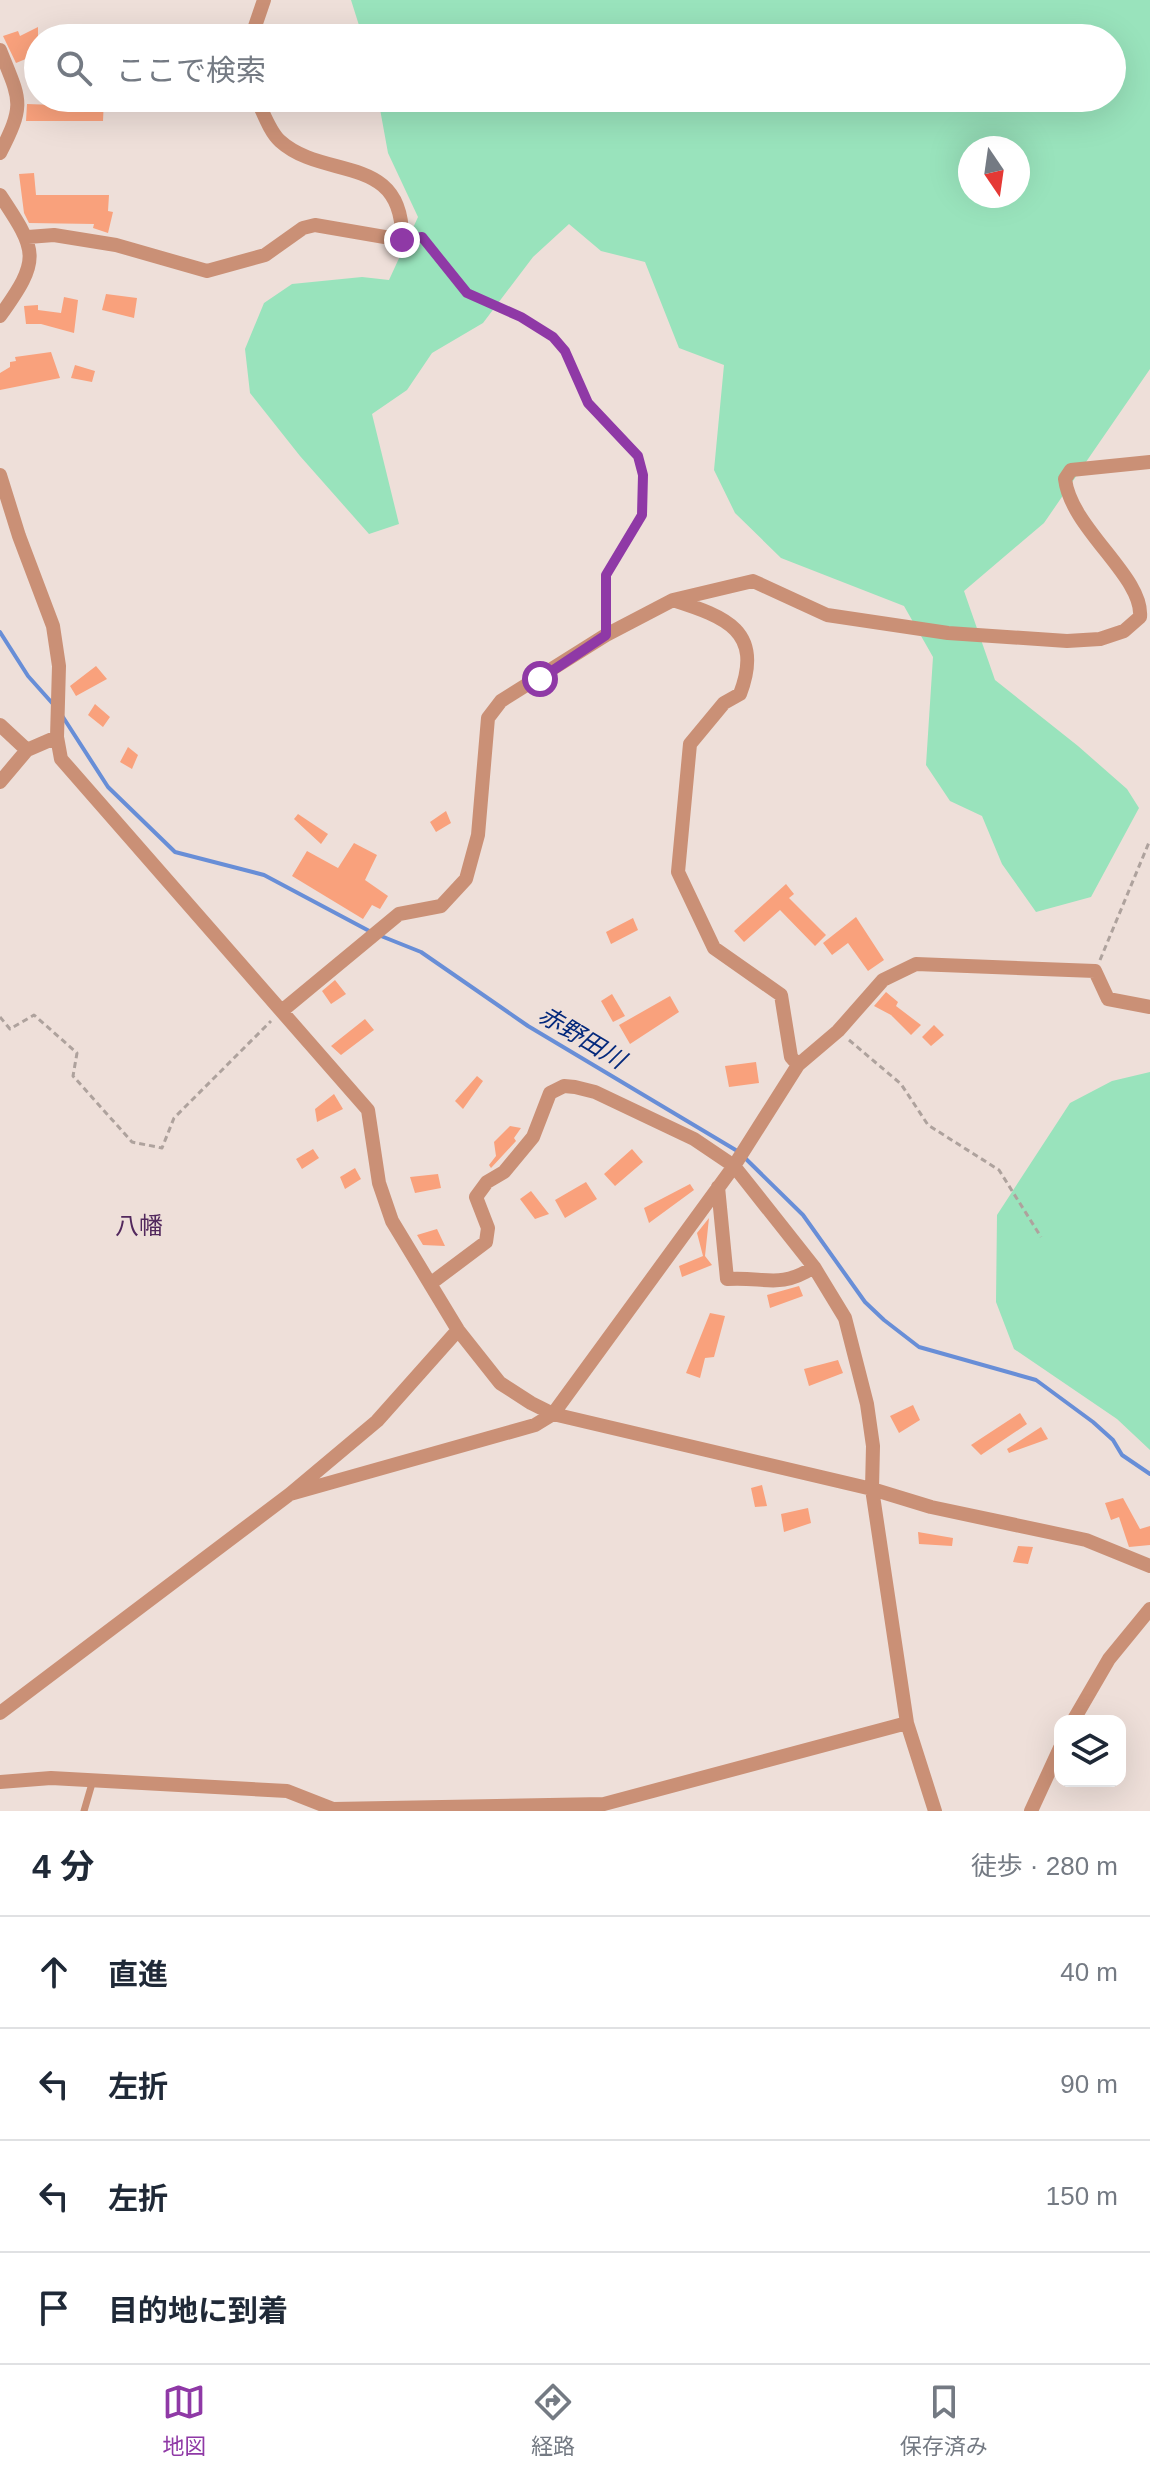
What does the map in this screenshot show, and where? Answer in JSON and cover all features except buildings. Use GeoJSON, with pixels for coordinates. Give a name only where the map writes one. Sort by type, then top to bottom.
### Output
{"type":"FeatureCollection","features":[{"type":"Feature","properties":{"kind":"street"},"geometry":{"type":"LineString","coordinates":[[256,24],[264,0]]}},
{"type":"Feature","properties":{"kind":"street"},"geometry":{"type":"LineString","coordinates":[[0,50],[20,101],[16,124],[0,153]]}},
{"type":"Feature","properties":{"kind":"street"},"geometry":{"type":"LineString","coordinates":[[28,237],[54,235],[116,245],[207,271],[265,255],[303,228],[315,225],[402,240],[402,224],[396,209],[374,176],[319,162],[278,140],[263,112]]}},
{"type":"Feature","properties":{"kind":"street"},"geometry":{"type":"LineString","coordinates":[[0,195],[28,237],[31,259],[27,277],[0,316]]}},
{"type":"Feature","properties":{"kind":"street"},"geometry":{"type":"LineString","coordinates":[[283,1010],[399,914],[441,906],[466,879],[478,835],[488,718],[501,701],[606,635],[673,600],[753,581],[827,615],[948,633],[1067,641],[1100,639],[1135,624],[1140,617],[1141,606],[1137,594],[1075,510],[1067,494],[1065,479],[1071,470],[1093,465],[1150,462]]}},
{"type":"Feature","properties":{"kind":"street"},"geometry":{"type":"LineString","coordinates":[[0,475],[23,549],[53,626],[59,666],[57,737],[61,759],[368,1110],[385,1203],[458,1330],[500,1383],[553,1414],[872,1489],[931,1507],[1086,1540],[1150,1566]]}},
{"type":"Feature","properties":{"kind":"street"},"geometry":{"type":"LineString","coordinates":[[673,600],[719,615],[739,632],[749,657],[740,694],[724,703],[690,744],[678,872],[690,903],[714,948],[781,995],[791,1057],[798,1065]]}},
{"type":"Feature","properties":{"kind":"street"},"geometry":{"type":"LineString","coordinates":[[0,725],[27,750]]}},
{"type":"Feature","properties":{"kind":"street"},"geometry":{"type":"LineString","coordinates":[[0,782],[27,750],[57,737]]}},
{"type":"Feature","properties":{"kind":"street"},"geometry":{"type":"LineString","coordinates":[[290,1494],[535,1425],[553,1414],[735,1164],[798,1065],[838,1031],[883,980],[916,964],[1095,971],[1108,999],[1150,1007]]}},
{"type":"Feature","properties":{"kind":"street"},"geometry":{"type":"LineString","coordinates":[[430,1284],[486,1242],[488,1228],[476,1197],[487,1182],[504,1172],[533,1137],[550,1093],[556,1088],[564,1086],[595,1092],[694,1139],[735,1164],[814,1267],[845,1318],[867,1404],[873,1446],[872,1489],[907,1723],[935,1811]]}},
{"type":"Feature","properties":{"kind":"street"},"geometry":{"type":"LineString","coordinates":[[718,1187],[727,1279],[747,1277],[776,1283],[795,1280],[814,1267]]}},
{"type":"Feature","properties":{"kind":"street"},"geometry":{"type":"LineString","coordinates":[[0,1713],[290,1494],[377,1421],[458,1330]]}},
{"type":"Feature","properties":{"kind":"street"},"geometry":{"type":"LineString","coordinates":[[1076,1715],[1109,1659],[1150,1609]]}},
{"type":"Feature","properties":{"kind":"street"},"geometry":{"type":"LineString","coordinates":[[0,1782],[51,1778],[287,1791],[333,1809],[604,1804],[907,1723]]}},
{"type":"Feature","properties":{"kind":"street"},"geometry":{"type":"LineString","coordinates":[[1031,1811],[1054,1761]]}},
{"type":"Feature","properties":{"kind":"lane"},"geometry":{"type":"LineString","coordinates":[[84,1811],[93,1780]]}},
{"type":"Feature","properties":{"kind":"path"},"geometry":{"type":"LineString","coordinates":[[402,240],[422,237],[467,293],[521,317],[553,337],[565,351],[588,403],[638,456],[643,475],[642,515],[606,575],[606,635]]}},
{"type":"Feature","properties":{"kind":"path"},"geometry":{"type":"LineString","coordinates":[[1095,971],[1150,840]]}},
{"type":"Feature","properties":{"kind":"path"},"geometry":{"type":"LineString","coordinates":[[0,1017],[10,1029],[34,1015],[77,1053],[73,1076],[132,1142],[162,1148],[174,1118],[283,1010]]}},
{"type":"Feature","properties":{"kind":"path"},"geometry":{"type":"LineString","coordinates":[[838,1031],[901,1084],[928,1125],[999,1170],[1041,1237]]}},
{"type":"Feature","properties":{"kind":"green space"},"geometry":{"type":"Polygon","coordinates":[[[351,0],[1150,0],[1150,369],[1044,523],[964,591],[995,680],[1127,789],[1139,808],[1091,897],[1036,912],[1002,864],[982,816],[950,801],[926,765],[933,657],[904,606],[781,558],[735,513],[714,470],[724,365],[679,348],[645,262],[601,251],[569,224],[533,257],[483,323],[432,353],[407,390],[372,414],[399,524],[369,534],[300,456],[250,393],[245,349],[264,303],[292,284],[362,277],[389,280],[418,217],[388,153],[381,112],[1126,112],[1126,24],[359,24],[351,0]]]}},
{"type":"Feature","properties":{"kind":"green space"},"geometry":{"type":"Polygon","coordinates":[[[1150,1072],[1150,1450],[1117,1419],[1014,1349],[996,1302],[997,1215],[1070,1103],[1112,1081],[1150,1072]]]}},
{"type":"Feature","properties":{"kind":"waterway","name":"赤野田川"},"geometry":{"type":"LineString","coordinates":[[0,632],[28,676],[53,704]]}},
{"type":"Feature","properties":{"kind":"waterway","name":"赤野田川"},"geometry":{"type":"LineString","coordinates":[[61,714],[108,787],[175,852],[264,875],[373,933]]}},
{"type":"Feature","properties":{"kind":"waterway","name":"赤野田川"},"geometry":{"type":"LineString","coordinates":[[381,936],[421,952],[528,1026],[739,1152]]}},
{"type":"Feature","properties":{"kind":"waterway","name":"赤野田川"},"geometry":{"type":"LineString","coordinates":[[745,1158],[803,1215],[865,1302],[884,1320],[919,1347],[1036,1380],[1093,1422],[1113,1440],[1122,1455],[1150,1474]]}},
{"type":"Feature","properties":{"kind":"district","name":"八幡"},"geometry":{"type":"Point","coordinates":[139,1225]}},
{"type":"Feature","properties":{"kind":"route"},"geometry":{"type":"LineString","coordinates":[[402,240],[422,237],[467,293],[521,317],[553,337],[565,351],[580,391],[588,403],[628,441],[638,456],[645,499],[642,515],[606,575],[603,594],[606,635],[540,679]]}}]}
